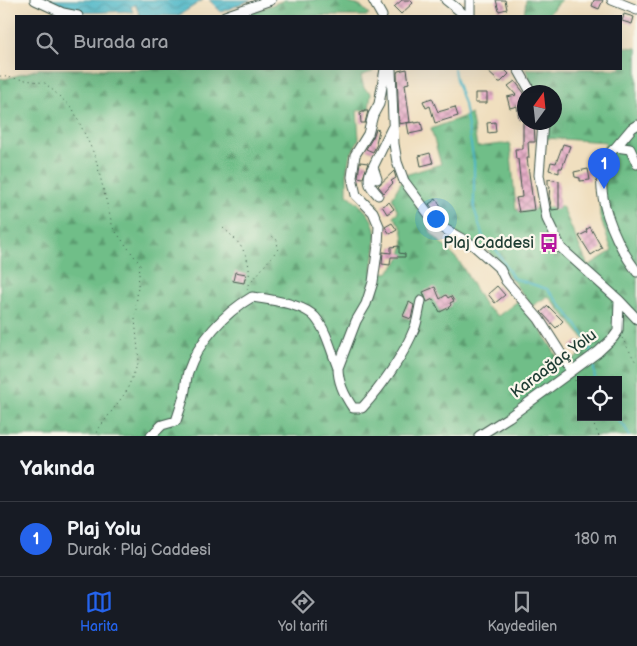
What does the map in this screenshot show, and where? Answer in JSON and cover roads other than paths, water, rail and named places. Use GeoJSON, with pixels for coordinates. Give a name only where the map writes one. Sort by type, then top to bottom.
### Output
{"type":"FeatureCollection","features":[{"type":"Feature","properties":{"kind":"street"},"geometry":{"type":"LineString","coordinates":[[35,0],[62,13],[73,15]]}},
{"type":"Feature","properties":{"kind":"street"},"geometry":{"type":"LineString","coordinates":[[228,15],[271,0]]}},
{"type":"Feature","properties":{"kind":"street"},"geometry":{"type":"LineString","coordinates":[[373,0],[381,15]]}},
{"type":"Feature","properties":{"kind":"street"},"geometry":{"type":"LineString","coordinates":[[446,0],[465,15]]}},
{"type":"Feature","properties":{"kind":"street"},"geometry":{"type":"LineString","coordinates":[[470,0],[470,15]]}},
{"type":"Feature","properties":{"kind":"street"},"geometry":{"type":"LineString","coordinates":[[612,0],[635,6]]}},
{"type":"Feature","properties":{"kind":"street"},"geometry":{"type":"LineString","coordinates":[[385,70],[379,104],[373,115],[368,134],[353,160],[352,177],[356,195],[372,210],[385,218]]}},
{"type":"Feature","properties":{"kind":"street"},"geometry":{"type":"LineString","coordinates":[[391,70],[397,162],[404,181],[441,227],[473,245],[500,269],[506,281],[539,319],[574,369]]}},
{"type":"Feature","properties":{"kind":"street"},"geometry":{"type":"LineString","coordinates":[[519,70],[527,85]]}},
{"type":"Feature","properties":{"kind":"street"},"geometry":{"type":"LineString","coordinates":[[637,125],[632,128],[608,156],[604,168],[602,188],[606,211],[613,229],[624,255],[637,272]]}},
{"type":"Feature","properties":{"kind":"street"},"geometry":{"type":"LineString","coordinates":[[378,195],[369,185],[368,180],[372,167],[394,126]]}},
{"type":"Feature","properties":{"kind":"street"},"geometry":{"type":"LineString","coordinates":[[542,130],[539,176],[547,219],[561,248],[619,300],[637,319]]}},
{"type":"Feature","properties":{"kind":"street"},"geometry":{"type":"LineString","coordinates":[[616,147],[630,149],[637,164]]}},
{"type":"Feature","properties":{"kind":"street"},"geometry":{"type":"LineString","coordinates":[[372,167],[377,179]]}},
{"type":"Feature","properties":{"kind":"street"},"geometry":{"type":"LineString","coordinates":[[338,368],[356,321],[366,304],[373,282],[379,226],[372,210]]}},
{"type":"Feature","properties":{"kind":"street"},"geometry":{"type":"LineString","coordinates":[[151,436],[162,425],[176,421],[184,396],[188,373],[196,355],[213,330],[237,306],[252,297],[289,304],[314,315],[324,330],[338,368],[338,378],[345,396],[353,408],[362,408],[376,392],[408,342],[415,325],[421,301]]}},
{"type":"Feature","properties":{"kind":"street","name":"Karaağaç Yolu"},"geometry":{"type":"LineString","coordinates":[[479,436],[509,417],[598,352],[613,338],[618,331],[619,300]]}},
{"type":"Feature","properties":{"kind":"water"},"geometry":{"type":"Polygon","coordinates":[[[42,0],[203,0],[180,15],[140,15],[135,4],[131,7],[133,12],[84,13],[59,8],[42,0]]]}},
{"type":"Feature","properties":{"kind":"water"},"geometry":{"type":"Polygon","coordinates":[[[209,0],[251,0],[221,12],[209,0]]]}},
{"type":"Feature","properties":{"kind":"waterway"},"geometry":{"type":"LineString","coordinates":[[454,70],[464,104],[474,162],[474,208],[483,237],[488,244],[494,246],[513,278],[547,289],[589,342],[591,353]]}},
{"type":"Feature","properties":{"kind":"waterway"},"geometry":{"type":"LineString","coordinates":[[593,360],[595,376]]}},
{"type":"Feature","properties":{"kind":"waterway"},"geometry":{"type":"LineString","coordinates":[[618,421],[625,427],[629,436]]}},
{"type":"Feature","properties":{"kind":"place","name":"Plaj Yolu"},"geometry":{"type":"Point","coordinates":[604,189]}},
{"type":"Feature","properties":{"kind":"place","name":"Plaj Caddesi"},"geometry":{"type":"Point","coordinates":[549,243]}}]}
